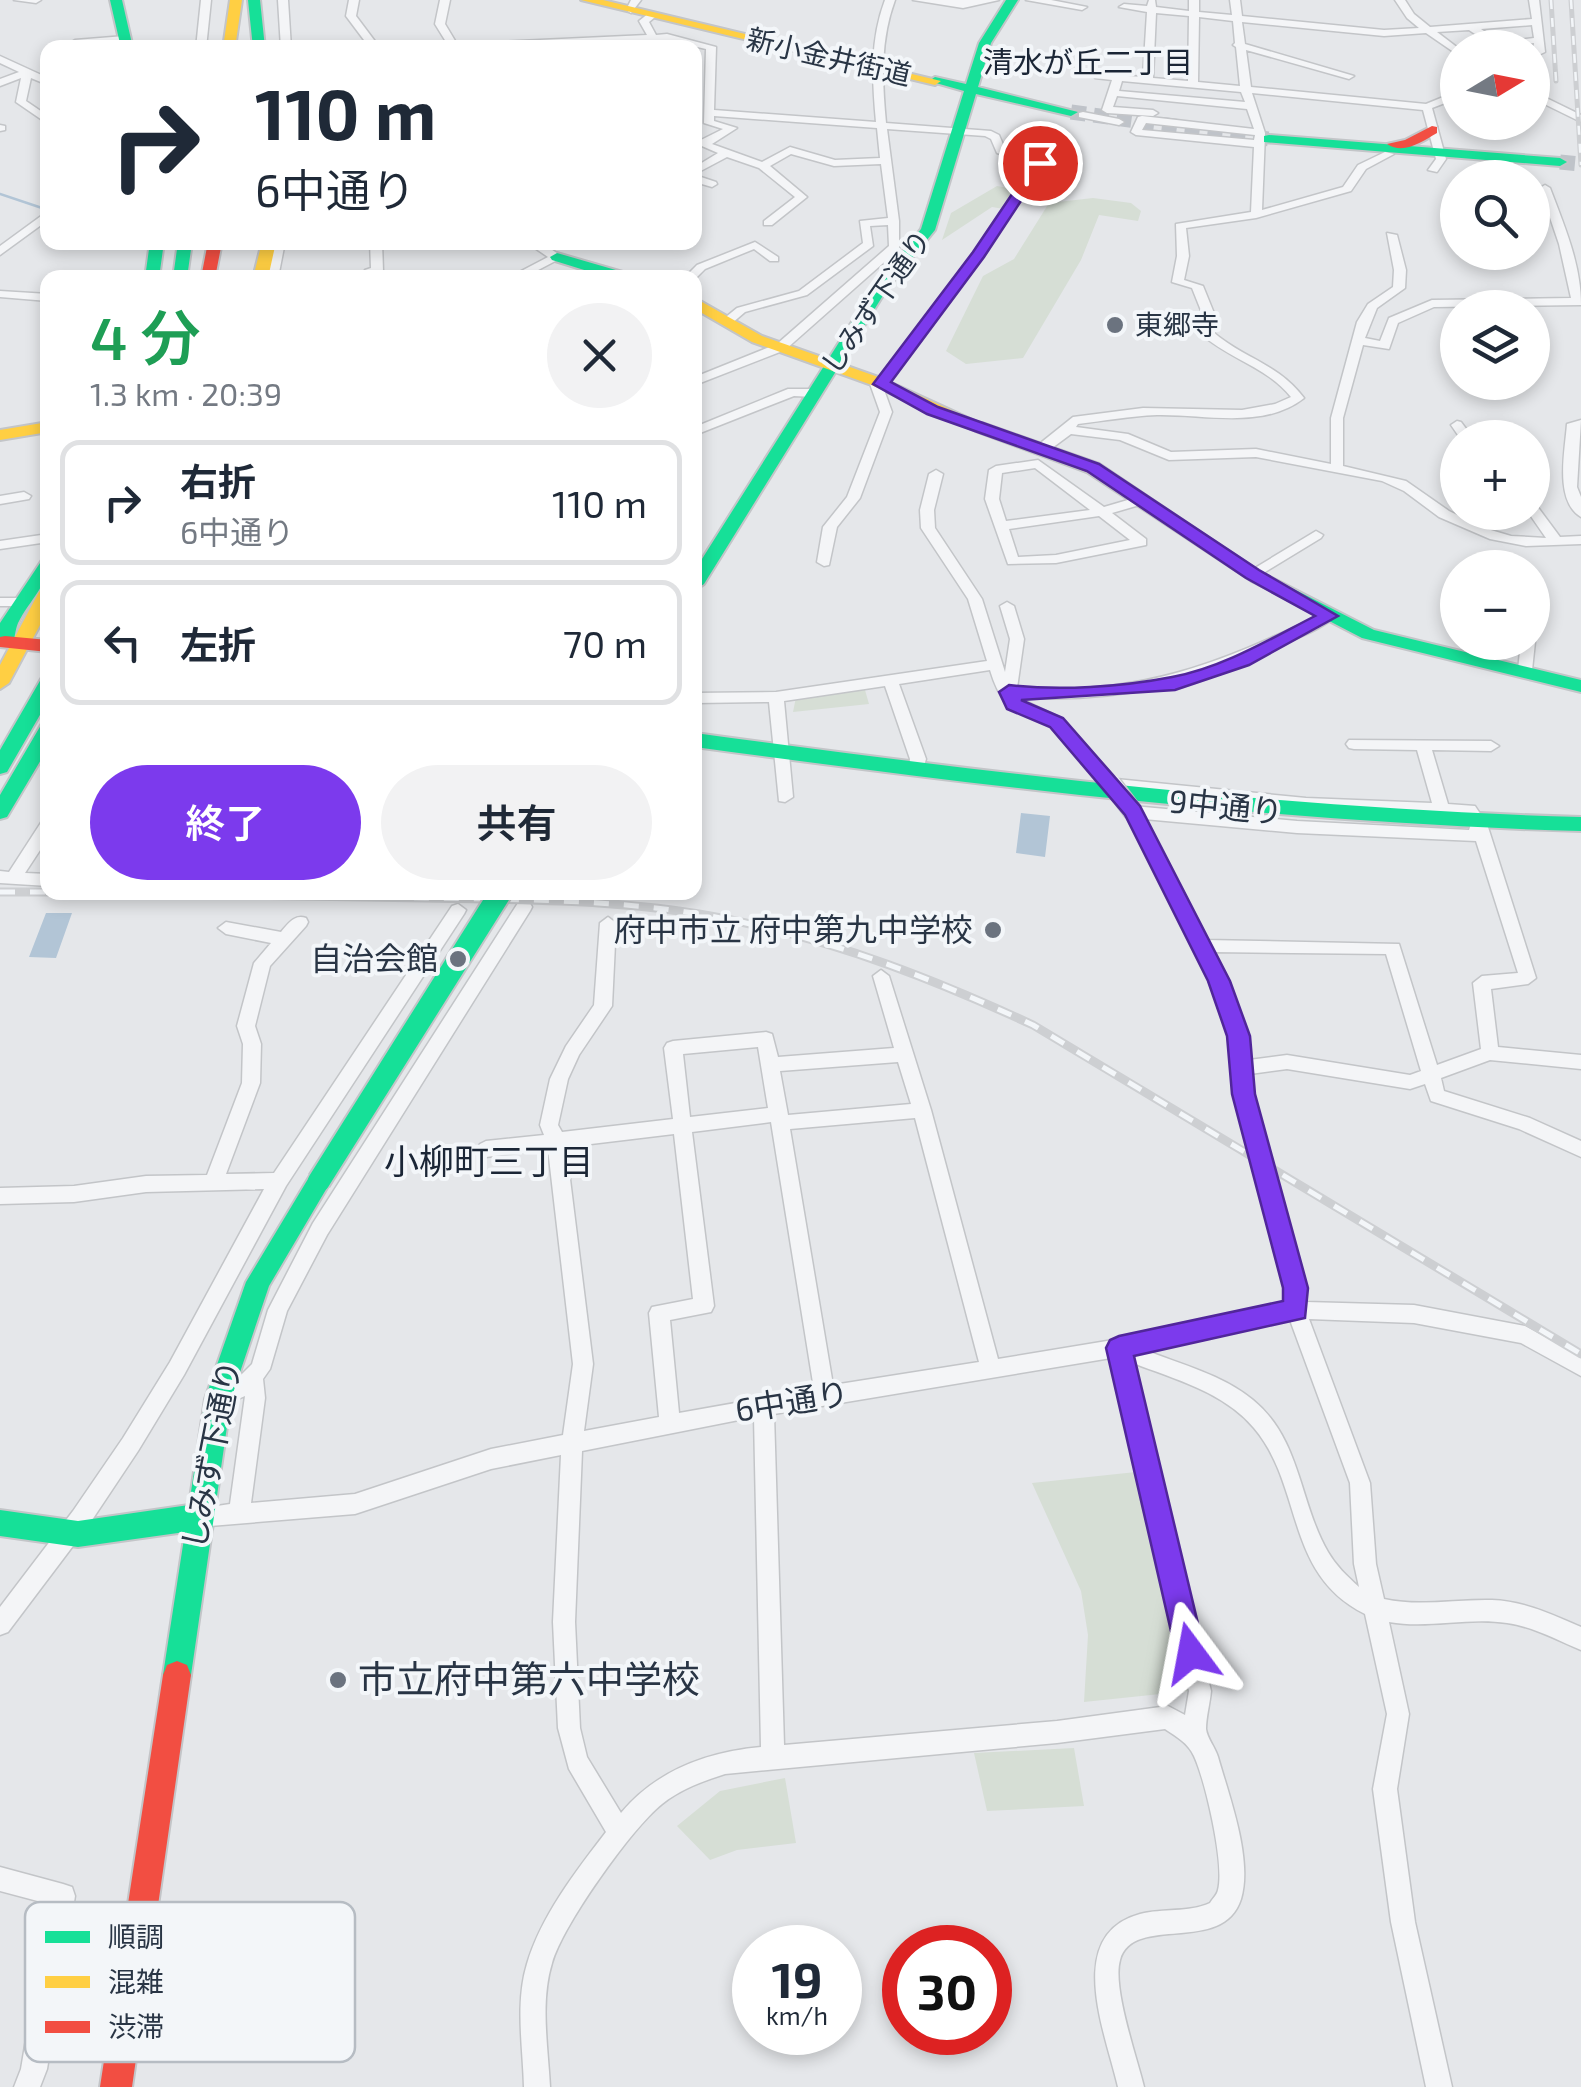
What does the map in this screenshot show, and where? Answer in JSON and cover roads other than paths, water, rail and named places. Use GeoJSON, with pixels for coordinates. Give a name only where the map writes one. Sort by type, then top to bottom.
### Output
{"type":"FeatureCollection","features":[{"type":"Feature","properties":{"kind":"main road"},"geometry":{"type":"LineString","coordinates":[[116,0],[125,40]]}},
{"type":"Feature","properties":{"kind":"main road"},"geometry":{"type":"LineString","coordinates":[[233,40],[236,0]]}},
{"type":"Feature","properties":{"kind":"main road"},"geometry":{"type":"LineString","coordinates":[[250,40],[253,0]]}},
{"type":"Feature","properties":{"kind":"main road"},"geometry":{"type":"LineString","coordinates":[[253,0],[257,40]]}},
{"type":"Feature","properties":{"kind":"main road","name":"新小金井街道"},"geometry":{"type":"LineString","coordinates":[[587,0],[1077,114]]}},
{"type":"Feature","properties":{"kind":"main road","name":"しみず下通り"},"geometry":{"type":"LineString","coordinates":[[702,573],[881,287],[928,230],[992,27],[1012,0]]}},
{"type":"Feature","properties":{"kind":"main road"},"geometry":{"type":"LineString","coordinates":[[1262,134],[1400,145],[1430,118]]}},
{"type":"Feature","properties":{"kind":"main road"},"geometry":{"type":"LineString","coordinates":[[1262,134],[1388,154],[1560,162]]}},
{"type":"Feature","properties":{"kind":"main road"},"geometry":{"type":"LineString","coordinates":[[1262,134],[1437,158]]}},
{"type":"Feature","properties":{"kind":"main road"},"geometry":{"type":"LineString","coordinates":[[559,250],[608,270]]}},
{"type":"Feature","properties":{"kind":"main road"},"geometry":{"type":"LineString","coordinates":[[702,307],[781,347],[878,382],[932,410],[1103,473],[1138,501],[1252,574],[1329,616],[1394,643],[1525,670],[1581,686]]}},
{"type":"Feature","properties":{"kind":"main road"},"geometry":{"type":"LineString","coordinates":[[0,435],[40,428]]}},
{"type":"Feature","properties":{"kind":"main road"},"geometry":{"type":"LineString","coordinates":[[0,683],[10,602],[40,572]]}},
{"type":"Feature","properties":{"kind":"main road"},"geometry":{"type":"LineString","coordinates":[[6,644],[40,590]]}},
{"type":"Feature","properties":{"kind":"main road"},"geometry":{"type":"LineString","coordinates":[[6,644],[40,602]]}},
{"type":"Feature","properties":{"kind":"main road"},"geometry":{"type":"LineString","coordinates":[[6,644],[40,646]]}},
{"type":"Feature","properties":{"kind":"main road"},"geometry":{"type":"LineString","coordinates":[[0,767],[40,697]]}},
{"type":"Feature","properties":{"kind":"main road","name":"9中通り"},"geometry":{"type":"LineString","coordinates":[[702,741],[1116,796],[1322,816],[1479,824],[1581,824]]}},
{"type":"Feature","properties":{"kind":"main road"},"geometry":{"type":"LineString","coordinates":[[0,812],[40,744]]}},
{"type":"Feature","properties":{"kind":"main road","name":"しみず下通り"},"geometry":{"type":"LineString","coordinates":[[143,1902],[218,1399],[258,1282],[496,900]]}},
{"type":"Feature","properties":{"kind":"main road","name":"6中通り"},"geometry":{"type":"LineString","coordinates":[[0,1524],[67,1534],[198,1516]]}},
{"type":"Feature","properties":{"kind":"main road","name":"しみず下通り"},"geometry":{"type":"LineString","coordinates":[[116,2087],[120,2062]]}},
{"type":"Feature","properties":{"kind":"street"},"geometry":{"type":"LineString","coordinates":[[19,0],[36,0]]}},
{"type":"Feature","properties":{"kind":"street"},"geometry":{"type":"LineString","coordinates":[[202,40],[206,0]]}},
{"type":"Feature","properties":{"kind":"street"},"geometry":{"type":"LineString","coordinates":[[282,0],[285,40]]}},
{"type":"Feature","properties":{"kind":"street"},"geometry":{"type":"LineString","coordinates":[[354,0],[351,16],[369,40]]}},
{"type":"Feature","properties":{"kind":"street"},"geometry":{"type":"LineString","coordinates":[[445,0],[440,24],[448,40]]}},
{"type":"Feature","properties":{"kind":"street"},"geometry":{"type":"LineString","coordinates":[[702,378],[781,347],[892,251],[893,222],[880,124],[881,16],[890,0]]}},
{"type":"Feature","properties":{"kind":"street"},"geometry":{"type":"LineString","coordinates":[[918,0],[964,6],[994,0]]}},
{"type":"Feature","properties":{"kind":"street"},"geometry":{"type":"LineString","coordinates":[[1031,0],[1082,7]]}},
{"type":"Feature","properties":{"kind":"street"},"geometry":{"type":"LineString","coordinates":[[1193,86],[1194,0]]}},
{"type":"Feature","properties":{"kind":"street"},"geometry":{"type":"LineString","coordinates":[[1235,0],[1246,90],[1262,134],[1256,215]]}},
{"type":"Feature","properties":{"kind":"street"},"geometry":{"type":"LineString","coordinates":[[1400,0],[1424,28],[1440,39]]}},
{"type":"Feature","properties":{"kind":"street"},"geometry":{"type":"LineString","coordinates":[[1534,0],[1537,30]]}},
{"type":"Feature","properties":{"kind":"street"},"geometry":{"type":"LineString","coordinates":[[1148,81],[1152,5]]}},
{"type":"Feature","properties":{"kind":"street"},"geometry":{"type":"LineString","coordinates":[[1124,6],[1152,5],[1195,14],[1372,32],[1536,22]]}},
{"type":"Feature","properties":{"kind":"street"},"geometry":{"type":"LineString","coordinates":[[564,40],[643,16],[683,40]]}},
{"type":"Feature","properties":{"kind":"street"},"geometry":{"type":"LineString","coordinates":[[1470,26],[1476,30]]}},
{"type":"Feature","properties":{"kind":"street"},"geometry":{"type":"LineString","coordinates":[[89,40],[91,30]]}},
{"type":"Feature","properties":{"kind":"street"},"geometry":{"type":"LineString","coordinates":[[1372,32],[1380,44]]}},
{"type":"Feature","properties":{"kind":"street"},"geometry":{"type":"LineString","coordinates":[[702,45],[713,48],[709,123],[732,128],[702,142]]}},
{"type":"Feature","properties":{"kind":"street"},"geometry":{"type":"LineString","coordinates":[[1238,45],[1349,76]]}},
{"type":"Feature","properties":{"kind":"street"},"geometry":{"type":"LineString","coordinates":[[0,59],[40,78]]}},
{"type":"Feature","properties":{"kind":"street"},"geometry":{"type":"LineString","coordinates":[[0,84],[27,72]]}},
{"type":"Feature","properties":{"kind":"street"},"geometry":{"type":"LineString","coordinates":[[27,72],[21,102],[40,115]]}},
{"type":"Feature","properties":{"kind":"street"},"geometry":{"type":"LineString","coordinates":[[1099,76],[1246,90],[1430,118],[1440,110]]}},
{"type":"Feature","properties":{"kind":"street"},"geometry":{"type":"LineString","coordinates":[[1118,78],[1107,110],[1182,115],[1262,134]]}},
{"type":"Feature","properties":{"kind":"street"},"geometry":{"type":"LineString","coordinates":[[1113,93],[1251,106]]}},
{"type":"Feature","properties":{"kind":"street"},"geometry":{"type":"LineString","coordinates":[[1182,115],[1184,100]]}},
{"type":"Feature","properties":{"kind":"street"},"geometry":{"type":"LineString","coordinates":[[1550,104],[1581,119]]}},
{"type":"Feature","properties":{"kind":"street"},"geometry":{"type":"LineString","coordinates":[[709,112],[960,130],[992,135],[1001,151],[1040,163],[979,254],[878,382],[886,412],[853,498],[830,527],[824,562]]}},
{"type":"Feature","properties":{"kind":"street"},"geometry":{"type":"LineString","coordinates":[[1077,114],[1098,118],[1096,124],[1137,128],[1142,119],[1262,134]]}},
{"type":"Feature","properties":{"kind":"street"},"geometry":{"type":"LineString","coordinates":[[1430,118],[1437,158]]}},
{"type":"Feature","properties":{"kind":"street"},"geometry":{"type":"LineString","coordinates":[[702,144],[763,166],[802,198],[768,222]]}},
{"type":"Feature","properties":{"kind":"street"},"geometry":{"type":"LineString","coordinates":[[763,166],[790,150],[834,163],[884,161]]}},
{"type":"Feature","properties":{"kind":"street"},"geometry":{"type":"LineString","coordinates":[[702,170],[726,153]]}},
{"type":"Feature","properties":{"kind":"street"},"geometry":{"type":"LineString","coordinates":[[1043,448],[1068,430],[1072,421],[1144,412],[1207,416],[1270,412],[1298,398],[1285,378],[1218,345],[1205,331],[1212,324],[1197,286],[1178,282],[1183,256],[1180,226],[1256,215],[1348,190],[1362,167],[1388,154]]}},
{"type":"Feature","properties":{"kind":"street"},"geometry":{"type":"LineString","coordinates":[[702,179],[712,184]]}},
{"type":"Feature","properties":{"kind":"street"},"geometry":{"type":"LineString","coordinates":[[1360,341],[1386,346],[1392,321],[1432,304],[1580,301],[1550,202]]}},
{"type":"Feature","properties":{"kind":"street"},"geometry":{"type":"LineString","coordinates":[[0,252],[40,220]]}},
{"type":"Feature","properties":{"kind":"street"},"geometry":{"type":"LineString","coordinates":[[727,321],[741,310],[803,293],[869,244],[864,223],[893,222]]}},
{"type":"Feature","properties":{"kind":"street"},"geometry":{"type":"LineString","coordinates":[[1337,471],[1337,418],[1360,341],[1372,306],[1399,288],[1390,235]]}},
{"type":"Feature","properties":{"kind":"street"},"geometry":{"type":"LineString","coordinates":[[698,270],[755,245],[774,259]]}},
{"type":"Feature","properties":{"kind":"street"},"geometry":{"type":"LineString","coordinates":[[527,270],[559,250]]}},
{"type":"Feature","properties":{"kind":"street"},"geometry":{"type":"LineString","coordinates":[[0,294],[40,297]]}},
{"type":"Feature","properties":{"kind":"street"},"geometry":{"type":"LineString","coordinates":[[702,428],[792,392],[814,393]]}},
{"type":"Feature","properties":{"kind":"street"},"geometry":{"type":"LineString","coordinates":[[1581,424],[1573,424],[1570,487],[1581,514]]}},
{"type":"Feature","properties":{"kind":"street"},"geometry":{"type":"LineString","coordinates":[[1068,430],[1123,437],[1170,456],[1256,454],[1404,482],[1443,513],[1517,544],[1581,540]]}},
{"type":"Feature","properties":{"kind":"street"},"geometry":{"type":"LineString","coordinates":[[1038,464],[1102,512],[1140,542],[1056,559],[1013,561],[992,500],[996,470],[1038,464]]}},
{"type":"Feature","properties":{"kind":"street"},"geometry":{"type":"LineString","coordinates":[[936,474],[927,510],[928,528],[974,599],[991,643],[993,665],[1014,704],[1056,722],[1133,812],[1219,981],[1244,1068],[1243,1094],[1296,1288],[1296,1310],[1360,1483],[1365,1564],[1398,1714],[1385,1789],[1400,1903],[1440,2087]]}},
{"type":"Feature","properties":{"kind":"street"},"geometry":{"type":"LineString","coordinates":[[0,500],[24,496]]}},
{"type":"Feature","properties":{"kind":"street"},"geometry":{"type":"LineString","coordinates":[[1002,526],[1102,512],[1138,501]]}},
{"type":"Feature","properties":{"kind":"street"},"geometry":{"type":"LineString","coordinates":[[1547,530],[1556,542]]}},
{"type":"Feature","properties":{"kind":"street"},"geometry":{"type":"LineString","coordinates":[[1252,574],[1316,535]]}},
{"type":"Feature","properties":{"kind":"street"},"geometry":{"type":"LineString","coordinates":[[0,545],[40,539]]}},
{"type":"Feature","properties":{"kind":"street"},"geometry":{"type":"LineString","coordinates":[[1007,606],[1017,639],[1009,692]]}},
{"type":"Feature","properties":{"kind":"street"},"geometry":{"type":"LineString","coordinates":[[1009,692],[1069,693],[1175,683],[1242,660],[1329,616]]}},
{"type":"Feature","properties":{"kind":"street"},"geometry":{"type":"LineString","coordinates":[[1525,670],[1526,660]]}},
{"type":"Feature","properties":{"kind":"street"},"geometry":{"type":"LineString","coordinates":[[702,698],[776,698],[993,665]]}},
{"type":"Feature","properties":{"kind":"street"},"geometry":{"type":"LineString","coordinates":[[891,682],[918,760],[917,768]]}},
{"type":"Feature","properties":{"kind":"street"},"geometry":{"type":"LineString","coordinates":[[776,698],[785,797]]}},
{"type":"Feature","properties":{"kind":"street"},"geometry":{"type":"LineString","coordinates":[[1354,744],[1491,746]]}},
{"type":"Feature","properties":{"kind":"street"},"geometry":{"type":"LineString","coordinates":[[1423,746],[1442,810]]}},
{"type":"Feature","properties":{"kind":"street"},"geometry":{"type":"LineString","coordinates":[[1112,784],[1306,803],[1469,810],[1479,824],[1528,978],[1482,983],[1490,1053]]}},
{"type":"Feature","properties":{"kind":"street"},"geometry":{"type":"LineString","coordinates":[[1133,812],[1297,827],[1474,836],[1479,824]]}},
{"type":"Feature","properties":{"kind":"street"},"geometry":{"type":"LineString","coordinates":[[7,877],[40,835]]}},
{"type":"Feature","properties":{"kind":"street"},"geometry":{"type":"LineString","coordinates":[[7,877],[40,879]]}},
{"type":"Feature","properties":{"kind":"street"},"geometry":{"type":"LineString","coordinates":[[240,1513],[255,1398],[253,1380],[278,1310],[312,1242],[524,907]]}},
{"type":"Feature","properties":{"kind":"street"},"geometry":{"type":"LineString","coordinates":[[0,1624],[55,1556],[191,1342],[228,1265],[278,1181],[458,910]]}},
{"type":"Feature","properties":{"kind":"street"},"geometry":{"type":"LineString","coordinates":[[214,1180],[243,1113],[255,1043],[246,1026],[262,964],[300,922]]}},
{"type":"Feature","properties":{"kind":"street"},"geometry":{"type":"LineString","coordinates":[[608,923],[604,1006],[572,1051],[559,1079],[550,1125],[556,1140],[583,1364],[572,1443],[564,1622],[569,1728],[577,1761],[620,1834]]}},
{"type":"Feature","properties":{"kind":"street"},"geometry":{"type":"LineString","coordinates":[[226,928],[284,938]]}},
{"type":"Feature","properties":{"kind":"street"},"geometry":{"type":"LineString","coordinates":[[438,939],[497,948]]}},
{"type":"Feature","properties":{"kind":"street"},"geometry":{"type":"LineString","coordinates":[[1200,946],[1393,948],[1437,1096],[1524,1122],[1581,1149]]}},
{"type":"Feature","properties":{"kind":"street"},"geometry":{"type":"LineString","coordinates":[[880,976],[922,1110],[991,1370]]}},
{"type":"Feature","properties":{"kind":"street"},"geometry":{"type":"LineString","coordinates":[[670,1423],[659,1314],[704,1306],[673,1048],[766,1039],[825,1396]]}},
{"type":"Feature","properties":{"kind":"street"},"geometry":{"type":"LineString","coordinates":[[1244,1068],[1287,1062],[1410,1082],[1430,1079],[1490,1053],[1581,1062]]}},
{"type":"Feature","properties":{"kind":"street"},"geometry":{"type":"LineString","coordinates":[[770,1065],[905,1054]]}},
{"type":"Feature","properties":{"kind":"street"},"geometry":{"type":"LineString","coordinates":[[359,1056],[419,1075]]}},
{"type":"Feature","properties":{"kind":"street"},"geometry":{"type":"LineString","coordinates":[[486,1149],[682,1125],[922,1110]]}},
{"type":"Feature","properties":{"kind":"street"},"geometry":{"type":"LineString","coordinates":[[0,1196],[214,1180],[278,1181]]}},
{"type":"Feature","properties":{"kind":"street","name":"6中通り"},"geometry":{"type":"LineString","coordinates":[[198,1516],[355,1504],[491,1459],[764,1406],[1119,1348],[1296,1310],[1414,1314],[1525,1336],[1581,1368]]}},
{"type":"Feature","properties":{"kind":"street"},"geometry":{"type":"LineString","coordinates":[[1119,1348],[1220,1390],[1255,1414],[1280,1448],[1323,1563],[1341,1586],[1376,1608],[1435,1617],[1508,1613],[1581,1638]]}},
{"type":"Feature","properties":{"kind":"street"},"geometry":{"type":"LineString","coordinates":[[1119,1348],[1200,1691],[1194,1735]]}},
{"type":"Feature","properties":{"kind":"street"},"geometry":{"type":"LineString","coordinates":[[218,1399],[253,1380]]}},
{"type":"Feature","properties":{"kind":"street"},"geometry":{"type":"LineString","coordinates":[[764,1406],[773,1758]]}},
{"type":"Feature","properties":{"kind":"street"},"geometry":{"type":"LineString","coordinates":[[537,2087],[539,1964],[551,1935],[620,1834],[648,1800],[675,1781],[726,1762],[1056,1732],[1168,1717],[1194,1735],[1205,1752],[1232,1870],[1231,1893],[1203,1922],[1141,1924],[1122,1935],[1109,1952],[1107,1971],[1131,2087]]}},
{"type":"Feature","properties":{"kind":"street"},"geometry":{"type":"LineString","coordinates":[[0,1878],[63,1896],[62,1902]]}},
{"type":"Feature","properties":{"kind":"street"},"geometry":{"type":"LineString","coordinates":[[27,2087],[35,2062]]}},
{"type":"Feature","properties":{"kind":"water"},"geometry":{"type":"Polygon","coordinates":[[[1021,813],[1050,816],[1045,857],[1016,853],[1021,813]]]}},
{"type":"Feature","properties":{"kind":"water"},"geometry":{"type":"Polygon","coordinates":[[[46,913],[72,913],[56,958],[29,957],[46,913]]]}},
{"type":"Feature","properties":{"kind":"waterway"},"geometry":{"type":"LineString","coordinates":[[0,194],[40,207]]}},
{"type":"Feature","properties":{"kind":"tunnel"},"geometry":{"type":"LineString","coordinates":[[1071,112],[1269,139]]}},
{"type":"Feature","properties":{"kind":"tunnel"},"geometry":{"type":"LineString","coordinates":[[1560,162],[1581,164]]}},
{"type":"Feature","properties":{"kind":"railway"},"geometry":{"type":"LineString","coordinates":[[1551,0],[1556,81]]}},
{"type":"Feature","properties":{"kind":"railway"},"geometry":{"type":"LineString","coordinates":[[1571,0],[1581,165]]}},
{"type":"Feature","properties":{"kind":"railway"},"geometry":{"type":"LineString","coordinates":[[0,892],[40,892]]}},
{"type":"Feature","properties":{"kind":"railway"},"geometry":{"type":"LineString","coordinates":[[531,900],[663,909],[741,922],[817,941],[962,993],[1033,1025],[1581,1354]]}},
{"type":"Feature","properties":{"kind":"place","name":"東郷寺"},"geometry":{"type":"Point","coordinates":[1115,325]}},
{"type":"Feature","properties":{"kind":"place","name":"府中市立 府中第九中学校"},"geometry":{"type":"Point","coordinates":[993,930]}},
{"type":"Feature","properties":{"kind":"place","name":"自治会館"},"geometry":{"type":"Point","coordinates":[458,959]}},
{"type":"Feature","properties":{"kind":"place","name":"市立府中第六中学校"},"geometry":{"type":"Point","coordinates":[338,1680]}},
{"type":"Feature","properties":{"kind":"district","name":"清水が丘二丁目"},"geometry":{"type":"Point","coordinates":[1088,63]}},
{"type":"Feature","properties":{"kind":"district","name":"小柳町三丁目"},"geometry":{"type":"Point","coordinates":[489,1162]}}]}
